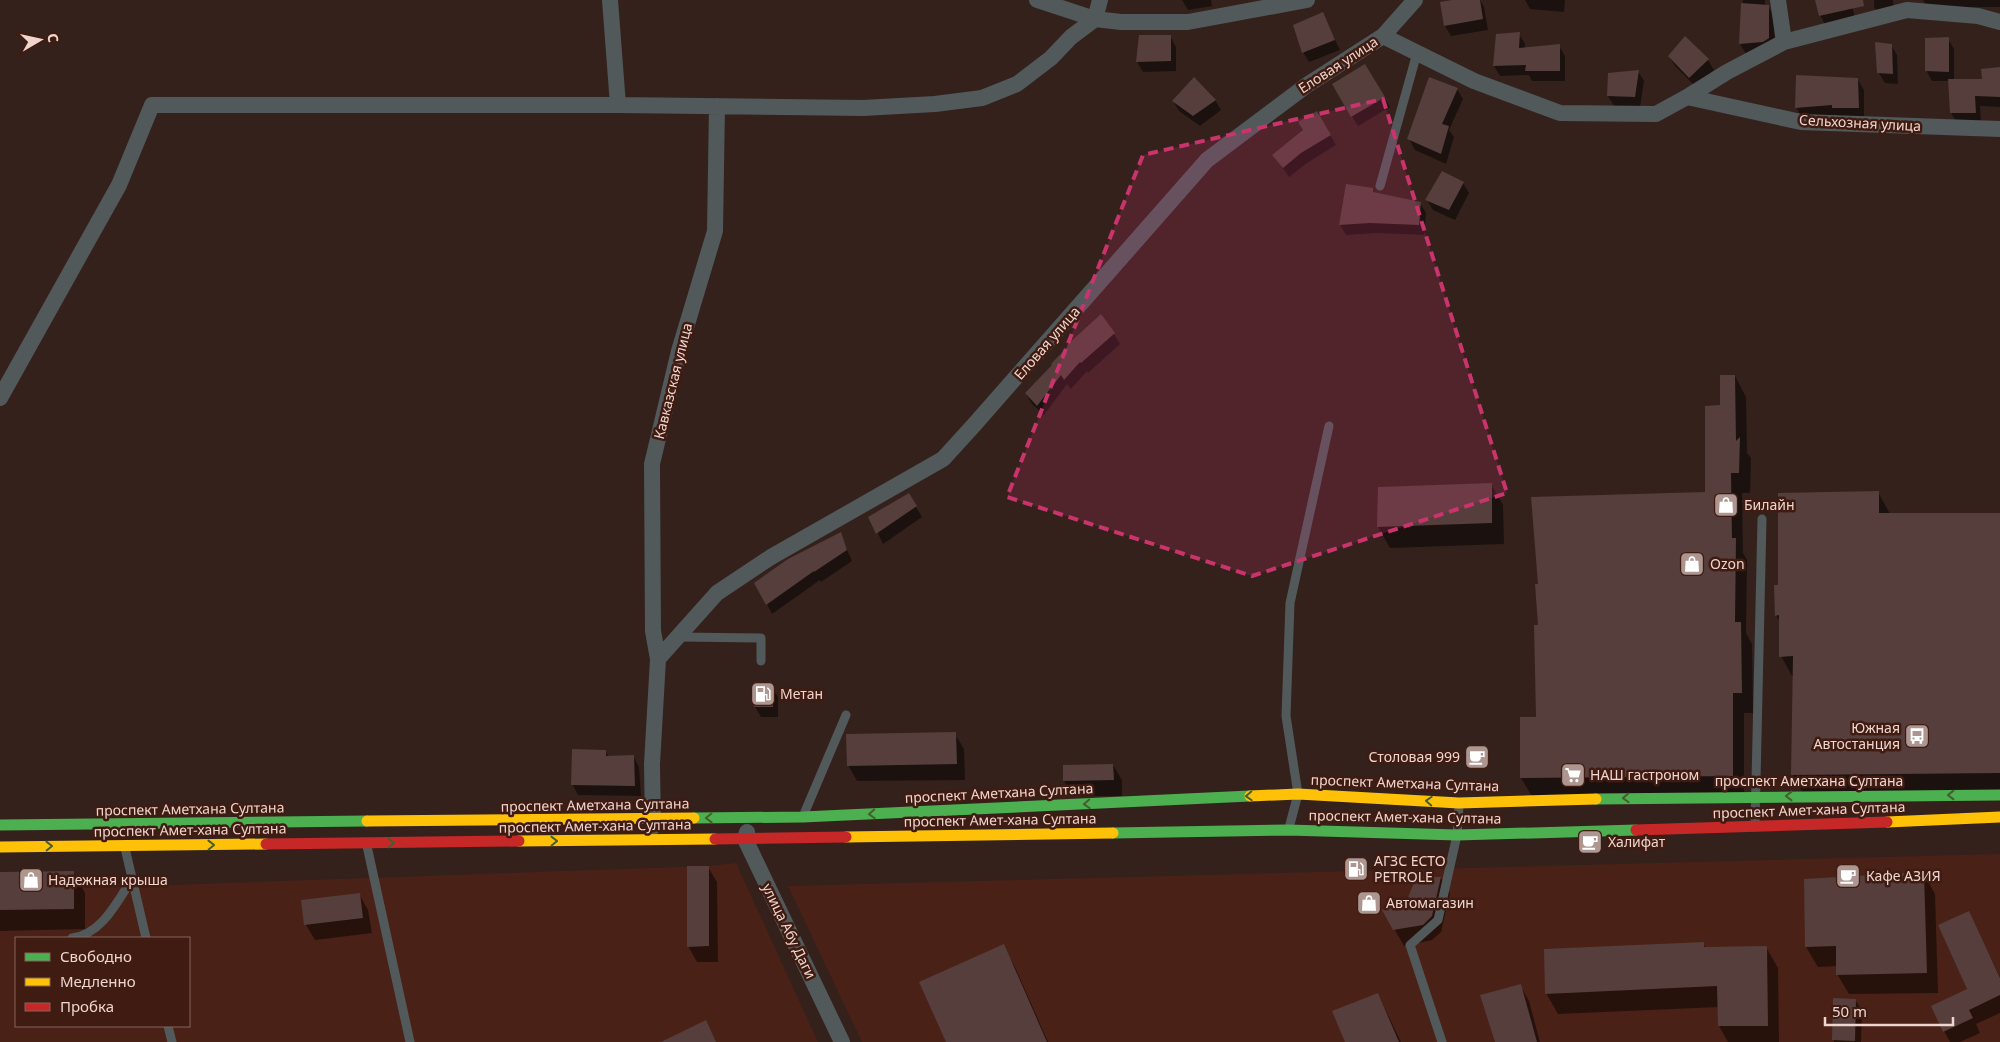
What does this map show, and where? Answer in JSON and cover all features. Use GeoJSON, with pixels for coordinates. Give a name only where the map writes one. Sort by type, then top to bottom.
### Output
{"type":"FeatureCollection","features":[{"type":"Feature","properties":{"kind":"main road","name":"проспект Аметхана Султана"},"geometry":{"type":"LineString","coordinates":[[0,826],[128,835],[370,833],[653,820],[751,818],[797,828],[1298,794],[1459,803],[1756,796],[2000,795]]}},
{"type":"Feature","properties":{"kind":"main road","name":"проспект Амет-хана Султана"},"geometry":{"type":"LineString","coordinates":[[0,847],[128,835],[370,833],[653,840],[745,840],[797,828],[1288,830],[1457,835],[1754,827],[2000,817]]}},
{"type":"Feature","properties":{"kind":"street"},"geometry":{"type":"LineString","coordinates":[[610,0],[618,105]]}},
{"type":"Feature","properties":{"kind":"street"},"geometry":{"type":"LineString","coordinates":[[1037,0],[1095,19],[1121,22],[1188,22],[1307,0]]}},
{"type":"Feature","properties":{"kind":"street"},"geometry":{"type":"LineString","coordinates":[[0,398],[119,185],[152,105],[618,105],[864,108],[935,104],[982,98],[1017,84],[1051,58],[1072,37],[1095,19],[1100,0]]}},
{"type":"Feature","properties":{"kind":"street","name":"Еловая улица"},"geometry":{"type":"LineString","coordinates":[[658,658],[717,593],[763,562],[943,458],[1207,160],[1307,85],[1383,36],[1415,0]]}},
{"type":"Feature","properties":{"kind":"street"},"geometry":{"type":"LineString","coordinates":[[1778,0],[1784,42]]}},
{"type":"Feature","properties":{"kind":"street"},"geometry":{"type":"LineString","coordinates":[[1383,36],[1474,81],[1560,113],[1656,114],[1687,98],[1727,72],[1784,42],[1907,10],[1978,16],[2000,22]]}},
{"type":"Feature","properties":{"kind":"street","name":"Сельхозная улица"},"geometry":{"type":"LineString","coordinates":[[1687,98],[1801,122],[2000,129]]}},
{"type":"Feature","properties":{"kind":"street","name":"Кавказская улица"},"geometry":{"type":"LineString","coordinates":[[653,840],[652,764],[658,658],[653,631],[652,464],[679,351],[715,231],[717,106]]}},
{"type":"Feature","properties":{"kind":"street"},"geometry":{"type":"LineString","coordinates":[[745,840],[751,818]]}},
{"type":"Feature","properties":{"kind":"street","name":"улица Абу Даги"},"geometry":{"type":"LineString","coordinates":[[745,840],[842,1042]]}},
{"type":"Feature","properties":{"kind":"lane"},"geometry":{"type":"LineString","coordinates":[[1380,186],[1417,53]]}},
{"type":"Feature","properties":{"kind":"lane"},"geometry":{"type":"LineString","coordinates":[[1288,830],[1298,794],[1286,716],[1290,602],[1329,426]]}},
{"type":"Feature","properties":{"kind":"lane"},"geometry":{"type":"LineString","coordinates":[[1754,827],[1762,519]]}},
{"type":"Feature","properties":{"kind":"lane"},"geometry":{"type":"LineString","coordinates":[[678,637],[761,638],[761,661]]}},
{"type":"Feature","properties":{"kind":"lane"},"geometry":{"type":"LineString","coordinates":[[797,828],[846,715]]}},
{"type":"Feature","properties":{"kind":"lane"},"geometry":{"type":"LineString","coordinates":[[1442,1042],[1410,945],[1438,920],[1457,835],[1459,803]]}},
{"type":"Feature","properties":{"kind":"lane"},"geometry":{"type":"LineString","coordinates":[[370,833],[410,1042]]}},
{"type":"Feature","properties":{"kind":"lane"},"geometry":{"type":"LineString","coordinates":[[128,835],[132,879],[146,937]]}},
{"type":"Feature","properties":{"kind":"lane"},"geometry":{"type":"LineString","coordinates":[[79,937],[102,923],[132,879]]}},
{"type":"Feature","properties":{"kind":"lane"},"geometry":{"type":"LineString","coordinates":[[168,1027],[172,1042]]}},
{"type":"Feature","properties":{"kind":"highlighted area"},"geometry":{"type":"Polygon","coordinates":[[[1383,99],[1507,493],[1252,576],[1007,497],[1143,155],[1383,99]]]}},
{"type":"Feature","properties":{"kind":"shaded area"},"geometry":{"type":"Polygon","coordinates":[[[2000,854],[2000,1042],[862,1042],[788,886],[2000,854]]]}},
{"type":"Feature","properties":{"kind":"shaded area"},"geometry":{"type":"Polygon","coordinates":[[[736,863],[818,1042],[0,1042],[0,891],[709,866],[736,863]]]}},
{"type":"Feature","properties":{"kind":"building"},"geometry":{"type":"Polygon","coordinates":[[[1480,0],[1483,19],[1444,26],[1440,2],[1480,0]]]}},
{"type":"Feature","properties":{"kind":"building"},"geometry":{"type":"Polygon","coordinates":[[[1815,0],[1863,0],[1864,6],[1819,16],[1815,0]]]}},
{"type":"Feature","properties":{"kind":"building"},"geometry":{"type":"Polygon","coordinates":[[[1741,3],[1769,5],[1769,38],[1763,42],[1739,44],[1741,3]]]}},
{"type":"Feature","properties":{"kind":"building"},"geometry":{"type":"Polygon","coordinates":[[[1323,12],[1335,40],[1302,53],[1293,25],[1323,12]]]}},
{"type":"Feature","properties":{"kind":"building"},"geometry":{"type":"Polygon","coordinates":[[[1520,32],[1519,48],[1560,44],[1560,71],[1525,71],[1526,65],[1493,66],[1496,34],[1520,32]]]}},
{"type":"Feature","properties":{"kind":"building"},"geometry":{"type":"Polygon","coordinates":[[[1139,35],[1171,35],[1171,61],[1136,62],[1139,35]]]}},
{"type":"Feature","properties":{"kind":"building"},"geometry":{"type":"Polygon","coordinates":[[[1685,36],[1709,59],[1689,78],[1668,56],[1685,36]]]}},
{"type":"Feature","properties":{"kind":"building"},"geometry":{"type":"Polygon","coordinates":[[[1949,37],[1949,72],[1925,71],[1925,38],[1949,37]]]}},
{"type":"Feature","properties":{"kind":"building"},"geometry":{"type":"Polygon","coordinates":[[[1875,42],[1892,44],[1893,74],[1877,73],[1875,42]]]}},
{"type":"Feature","properties":{"kind":"building"},"geometry":{"type":"Polygon","coordinates":[[[1365,64],[1385,97],[1351,117],[1332,84],[1365,64]]]}},
{"type":"Feature","properties":{"kind":"building"},"geometry":{"type":"Polygon","coordinates":[[[2000,67],[2000,97],[1975,96],[1976,113],[1950,113],[1948,79],[1982,79],[1981,69],[2000,67]]]}},
{"type":"Feature","properties":{"kind":"building"},"geometry":{"type":"Polygon","coordinates":[[[1639,70],[1635,97],[1607,96],[1608,73],[1639,70]]]}},
{"type":"Feature","properties":{"kind":"building"},"geometry":{"type":"Polygon","coordinates":[[[1796,75],[1858,78],[1859,108],[1832,108],[1832,105],[1795,108],[1796,75]]]}},
{"type":"Feature","properties":{"kind":"building"},"geometry":{"type":"Polygon","coordinates":[[[1194,77],[1216,100],[1193,116],[1172,101],[1194,77]]]}},
{"type":"Feature","properties":{"kind":"building"},"geometry":{"type":"Polygon","coordinates":[[[1429,77],[1458,88],[1442,124],[1449,126],[1441,154],[1407,139],[1429,77]]]}},
{"type":"Feature","properties":{"kind":"building"},"geometry":{"type":"Polygon","coordinates":[[[1317,111],[1331,135],[1301,153],[1283,168],[1272,155],[1303,130],[1298,122],[1317,111]]]}},
{"type":"Feature","properties":{"kind":"building"},"geometry":{"type":"Polygon","coordinates":[[[1442,171],[1464,182],[1449,210],[1425,200],[1442,171]]]}},
{"type":"Feature","properties":{"kind":"building"},"geometry":{"type":"Polygon","coordinates":[[[1346,184],[1373,188],[1373,192],[1421,202],[1419,225],[1370,223],[1339,225],[1346,184]]]}},
{"type":"Feature","properties":{"kind":"building"},"geometry":{"type":"Polygon","coordinates":[[[1101,314],[1115,333],[1080,362],[1064,380],[1061,375],[1037,406],[1025,393],[1052,365],[1067,345],[1101,314]]]}},
{"type":"Feature","properties":{"kind":"building"},"geometry":{"type":"Polygon","coordinates":[[[1720,375],[1735,375],[1736,441],[1740,437],[1739,473],[1731,473],[1732,538],[1736,538],[1735,622],[1741,622],[1742,693],[1733,693],[1733,776],[1520,778],[1520,717],[1536,717],[1534,625],[1538,625],[1535,584],[1538,584],[1531,497],[1705,492],[1705,406],[1720,405],[1720,375]]]}},
{"type":"Feature","properties":{"kind":"building"},"geometry":{"type":"Polygon","coordinates":[[[1492,483],[1492,523],[1377,527],[1378,487],[1492,483]]]}},
{"type":"Feature","properties":{"kind":"building"},"geometry":{"type":"Polygon","coordinates":[[[1879,491],[1879,513],[2000,513],[2000,773],[1791,775],[1793,656],[1779,657],[1779,615],[1775,616],[1774,585],[1778,585],[1778,493],[1879,491]]]}},
{"type":"Feature","properties":{"kind":"building"},"geometry":{"type":"Polygon","coordinates":[[[909,493],[917,506],[876,534],[868,517],[909,493]]]}},
{"type":"Feature","properties":{"kind":"building"},"geometry":{"type":"Polygon","coordinates":[[[841,532],[847,550],[766,605],[754,583],[788,559],[841,532]]]}},
{"type":"Feature","properties":{"kind":"building"},"geometry":{"type":"Polygon","coordinates":[[[755,685],[773,685],[773,707],[754,707],[755,685]]]}},
{"type":"Feature","properties":{"kind":"building"},"geometry":{"type":"Polygon","coordinates":[[[956,732],[957,764],[847,766],[846,734],[956,732]]]}},
{"type":"Feature","properties":{"kind":"building"},"geometry":{"type":"Polygon","coordinates":[[[572,749],[606,750],[606,756],[634,755],[635,786],[571,785],[572,749]]]}},
{"type":"Feature","properties":{"kind":"building"},"geometry":{"type":"Polygon","coordinates":[[[1113,764],[1114,780],[1063,781],[1063,765],[1113,764]]]}},
{"type":"Feature","properties":{"kind":"building"},"geometry":{"type":"Polygon","coordinates":[[[687,866],[709,866],[709,946],[687,947],[687,866]]]}},
{"type":"Feature","properties":{"kind":"building"},"geometry":{"type":"Polygon","coordinates":[[[74,871],[74,909],[0,910],[0,872],[74,871]]]}},
{"type":"Feature","properties":{"kind":"building"},"geometry":{"type":"Polygon","coordinates":[[[1924,872],[1927,973],[1836,975],[1836,946],[1805,947],[1804,879],[1924,872]]]}},
{"type":"Feature","properties":{"kind":"building"},"geometry":{"type":"Polygon","coordinates":[[[1416,877],[1441,877],[1432,916],[1423,925],[1393,930],[1382,910],[1406,903],[1416,877]]]}},
{"type":"Feature","properties":{"kind":"building"},"geometry":{"type":"Polygon","coordinates":[[[360,893],[363,918],[304,925],[301,900],[360,893]]]}},
{"type":"Feature","properties":{"kind":"building"},"geometry":{"type":"Polygon","coordinates":[[[1969,911],[2000,978],[2000,995],[1969,1010],[1973,1018],[1943,1032],[1931,1006],[1967,989],[1938,925],[1969,911]]]}},
{"type":"Feature","properties":{"kind":"building"},"geometry":{"type":"Polygon","coordinates":[[[1704,942],[1704,947],[1767,946],[1768,1026],[1718,1026],[1717,986],[1545,994],[1544,949],[1704,942]]]}},
{"type":"Feature","properties":{"kind":"building"},"geometry":{"type":"Polygon","coordinates":[[[1004,944],[1047,1042],[946,1042],[919,982],[1004,944]]]}},
{"type":"Feature","properties":{"kind":"building"},"geometry":{"type":"Polygon","coordinates":[[[1521,984],[1537,1042],[1495,1042],[1480,995],[1521,984]]]}},
{"type":"Feature","properties":{"kind":"building"},"geometry":{"type":"Polygon","coordinates":[[[1378,993],[1399,1042],[1345,1042],[1332,1011],[1378,993]]]}},
{"type":"Feature","properties":{"kind":"building"},"geometry":{"type":"Polygon","coordinates":[[[1833,998],[1856,999],[1855,1041],[1832,1040],[1833,998]]]}},
{"type":"Feature","properties":{"kind":"building"},"geometry":{"type":"Polygon","coordinates":[[[706,1020],[716,1042],[661,1042],[706,1020]]]}},
{"type":"Feature","properties":{"kind":"traffic: fast"},"geometry":{"type":"LineString","coordinates":[[1596,799],[2000,795]]}},
{"type":"Feature","properties":{"kind":"traffic: fast"},"geometry":{"type":"LineString","coordinates":[[694,818],[803,817],[1250,796]]}},
{"type":"Feature","properties":{"kind":"traffic: fast"},"geometry":{"type":"LineString","coordinates":[[0,825],[367,821]]}},
{"type":"Feature","properties":{"kind":"traffic: fast"},"geometry":{"type":"LineString","coordinates":[[1113,833],[1288,830],[1457,835],[1636,830]]}},
{"type":"Feature","properties":{"kind":"traffic: slow"},"geometry":{"type":"LineString","coordinates":[[1250,796],[1298,794],[1459,803],[1596,799]]}},
{"type":"Feature","properties":{"kind":"traffic: slow"},"geometry":{"type":"LineString","coordinates":[[1887,822],[2000,817]]}},
{"type":"Feature","properties":{"kind":"traffic: slow"},"geometry":{"type":"LineString","coordinates":[[367,821],[694,818]]}},
{"type":"Feature","properties":{"kind":"traffic: slow"},"geometry":{"type":"LineString","coordinates":[[846,837],[1113,833]]}},
{"type":"Feature","properties":{"kind":"traffic: slow"},"geometry":{"type":"LineString","coordinates":[[519,841],[715,839]]}},
{"type":"Feature","properties":{"kind":"traffic: slow"},"geometry":{"type":"LineString","coordinates":[[0,847],[266,844]]}},
{"type":"Feature","properties":{"kind":"traffic: jam"},"geometry":{"type":"LineString","coordinates":[[1636,830],[1887,822]]}},
{"type":"Feature","properties":{"kind":"traffic: jam"},"geometry":{"type":"LineString","coordinates":[[715,839],[846,837]]}},
{"type":"Feature","properties":{"kind":"traffic: jam"},"geometry":{"type":"LineString","coordinates":[[266,844],[519,841]]}},
{"type":"Feature","properties":{"kind":"place","name":"Билайн"},"geometry":{"type":"Point","coordinates":[1726,505]}},
{"type":"Feature","properties":{"kind":"place","name":"Ozon"},"geometry":{"type":"Point","coordinates":[1692,564]}},
{"type":"Feature","properties":{"kind":"place","name":"Метан"},"geometry":{"type":"Point","coordinates":[763,694]}},
{"type":"Feature","properties":{"kind":"place","name":"Южная Автостанция"},"geometry":{"type":"Point","coordinates":[1917,736]}},
{"type":"Feature","properties":{"kind":"place","name":"Столовая 999"},"geometry":{"type":"Point","coordinates":[1477,757]}},
{"type":"Feature","properties":{"kind":"place","name":"НАШ гастроном"},"geometry":{"type":"Point","coordinates":[1573,775]}},
{"type":"Feature","properties":{"kind":"place","name":"Халифат"},"geometry":{"type":"Point","coordinates":[1590,842]}},
{"type":"Feature","properties":{"kind":"place","name":"АГЗС ECTO PETROLE"},"geometry":{"type":"Point","coordinates":[1356,869]}},
{"type":"Feature","properties":{"kind":"place","name":"Кафе АЗИЯ"},"geometry":{"type":"Point","coordinates":[1848,876]}},
{"type":"Feature","properties":{"kind":"place","name":"Надежная крыша"},"geometry":{"type":"Point","coordinates":[31,880]}},
{"type":"Feature","properties":{"kind":"place","name":"Автомагазин"},"geometry":{"type":"Point","coordinates":[1369,903]}}]}
